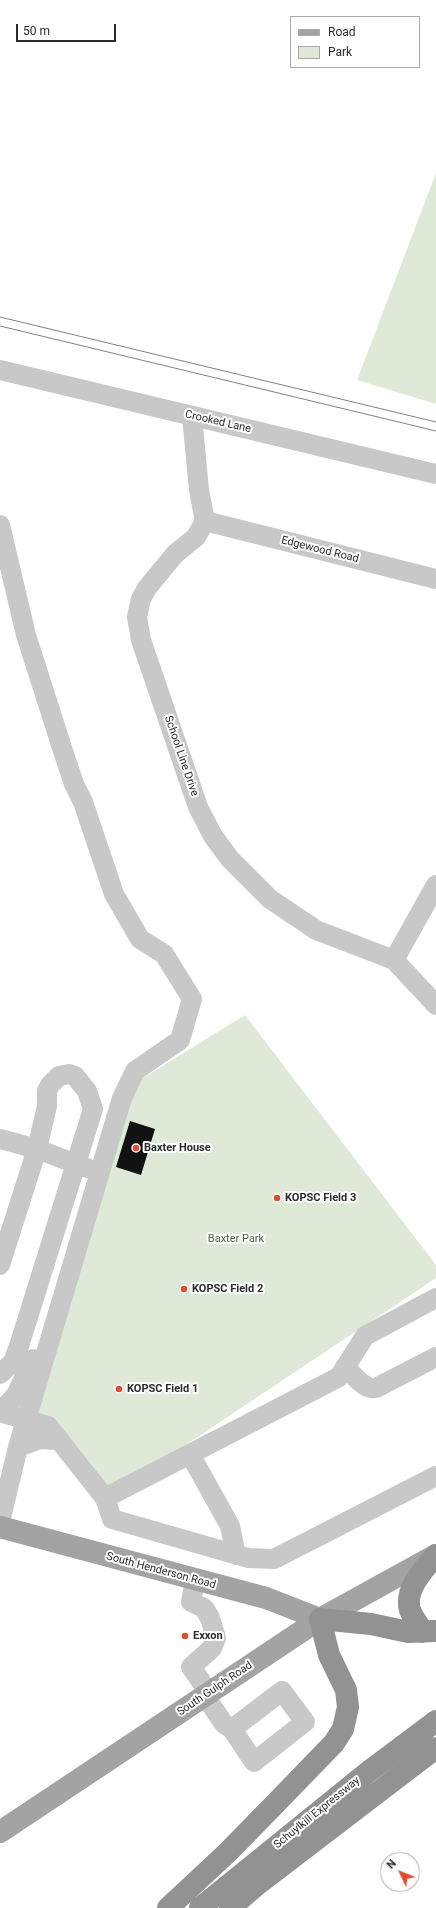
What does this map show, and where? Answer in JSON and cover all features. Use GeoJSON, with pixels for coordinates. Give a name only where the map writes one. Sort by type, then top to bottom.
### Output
{"type":"FeatureCollection","features":[{"type":"Feature","properties":{"kind":"highway"},"geometry":{"type":"LineString","coordinates":[[430,1632],[410,1611],[409,1599],[415,1582],[436,1555]]}},
{"type":"Feature","properties":{"kind":"highway"},"geometry":{"type":"LineString","coordinates":[[168,1908],[227,1853],[275,1804],[334,1743],[343,1729],[348,1707],[346,1690],[329,1655],[320,1619],[371,1624],[394,1630],[430,1632]]}},
{"type":"Feature","properties":{"kind":"highway","name":"Schuylkill Expressway"},"geometry":{"type":"LineString","coordinates":[[200,1908],[368,1772],[436,1721]]}},
{"type":"Feature","properties":{"kind":"highway","name":"Schuylkill Expressway"},"geometry":{"type":"LineString","coordinates":[[230,1908],[276,1870],[436,1748]]}},
{"type":"Feature","properties":{"kind":"main road","name":"South Henderson Road"},"geometry":{"type":"LineString","coordinates":[[0,1527],[266,1598],[320,1619]]}},
{"type":"Feature","properties":{"kind":"main road","name":"South Gulph Road"},"geometry":{"type":"LineString","coordinates":[[0,1832],[320,1619],[436,1555]]}},
{"type":"Feature","properties":{"kind":"street","name":"Crooked Lane"},"geometry":{"type":"LineString","coordinates":[[0,370],[436,474]]}},
{"type":"Feature","properties":{"kind":"street"},"geometry":{"type":"LineString","coordinates":[[192,416],[199,490],[205,521]]}},
{"type":"Feature","properties":{"kind":"street","name":"Edgewood Road"},"geometry":{"type":"LineString","coordinates":[[205,521],[436,579]]}},
{"type":"Feature","properties":{"kind":"street","name":"School Line Drive"},"geometry":{"type":"LineString","coordinates":[[205,521],[196,537],[175,554],[147,588],[137,617],[141,640],[198,807],[213,836],[230,859],[270,899],[316,930],[394,960],[436,1004]]}},
{"type":"Feature","properties":{"kind":"street"},"geometry":{"type":"LineString","coordinates":[[0,525],[26,635],[62,751],[74,784],[83,802],[114,894],[140,939],[164,954],[192,999],[180,1040],[135,1071],[122,1098],[26,1419],[0,1522]]}},
{"type":"Feature","properties":{"kind":"street"},"geometry":{"type":"LineString","coordinates":[[394,960],[436,885]]}},
{"type":"Feature","properties":{"kind":"street"},"geometry":{"type":"LineString","coordinates":[[0,1265],[37,1148],[47,1106],[47,1091],[50,1085],[59,1076],[69,1074],[75,1076],[87,1091],[94,1109],[75,1163],[19,1346],[13,1362],[0,1374]]}},
{"type":"Feature","properties":{"kind":"street"},"geometry":{"type":"LineString","coordinates":[[0,1139],[37,1148],[100,1172]]}},
{"type":"Feature","properties":{"kind":"street"},"geometry":{"type":"LineString","coordinates":[[105,1498],[339,1377],[365,1336],[436,1298]]}},
{"type":"Feature","properties":{"kind":"street"},"geometry":{"type":"LineString","coordinates":[[0,1411],[16,1395],[32,1361],[48,1346]]}},
{"type":"Feature","properties":{"kind":"street"},"geometry":{"type":"LineString","coordinates":[[345,1367],[365,1386],[376,1388],[436,1357]]}},
{"type":"Feature","properties":{"kind":"street"},"geometry":{"type":"LineString","coordinates":[[0,1411],[48,1426],[57,1440],[105,1498],[112,1519],[248,1558],[274,1559],[436,1476]]}},
{"type":"Feature","properties":{"kind":"street"},"geometry":{"type":"LineString","coordinates":[[18,1447],[40,1439],[57,1440]]}},
{"type":"Feature","properties":{"kind":"street"},"geometry":{"type":"LineString","coordinates":[[190,1454],[230,1526],[236,1555]]}},
{"type":"Feature","properties":{"kind":"street"},"geometry":{"type":"LineString","coordinates":[[195,1580],[191,1602],[204,1608],[210,1618],[216,1638],[212,1648],[191,1668],[209,1692],[224,1724],[232,1729]]}},
{"type":"Feature","properties":{"kind":"green space"},"geometry":{"type":"Polygon","coordinates":[[[436,173],[436,404],[357,380],[436,173]]]}},
{"type":"Feature","properties":{"kind":"green space","name":"Baxter Park"},"geometry":{"type":"Polygon","coordinates":[[[245,1015],[436,1265],[436,1278],[109,1496],[31,1418],[135,1083],[245,1015]]]}},
{"type":"Feature","properties":{"kind":"building","name":"Baxter House"},"geometry":{"type":"Polygon","coordinates":[[[130,1121],[155,1129],[141,1175],[116,1167],[130,1121]]]}},
{"type":"Feature","properties":{"kind":"tram line"},"geometry":{"type":"LineString","coordinates":[[0,317],[436,422]]}},
{"type":"Feature","properties":{"kind":"tram line"},"geometry":{"type":"LineString","coordinates":[[0,326],[436,431]]}},
{"type":"Feature","properties":{"kind":"place","name":"Baxter House"},"geometry":{"type":"Point","coordinates":[136,1148]}},
{"type":"Feature","properties":{"kind":"place","name":"KOPSC Field 3"},"geometry":{"type":"Point","coordinates":[277,1198]}},
{"type":"Feature","properties":{"kind":"place","name":"KOPSC Field 2"},"geometry":{"type":"Point","coordinates":[184,1289]}},
{"type":"Feature","properties":{"kind":"place","name":"KOPSC Field 1"},"geometry":{"type":"Point","coordinates":[119,1389]}},
{"type":"Feature","properties":{"kind":"place","name":"Exxon"},"geometry":{"type":"Point","coordinates":[185,1636]}}]}
